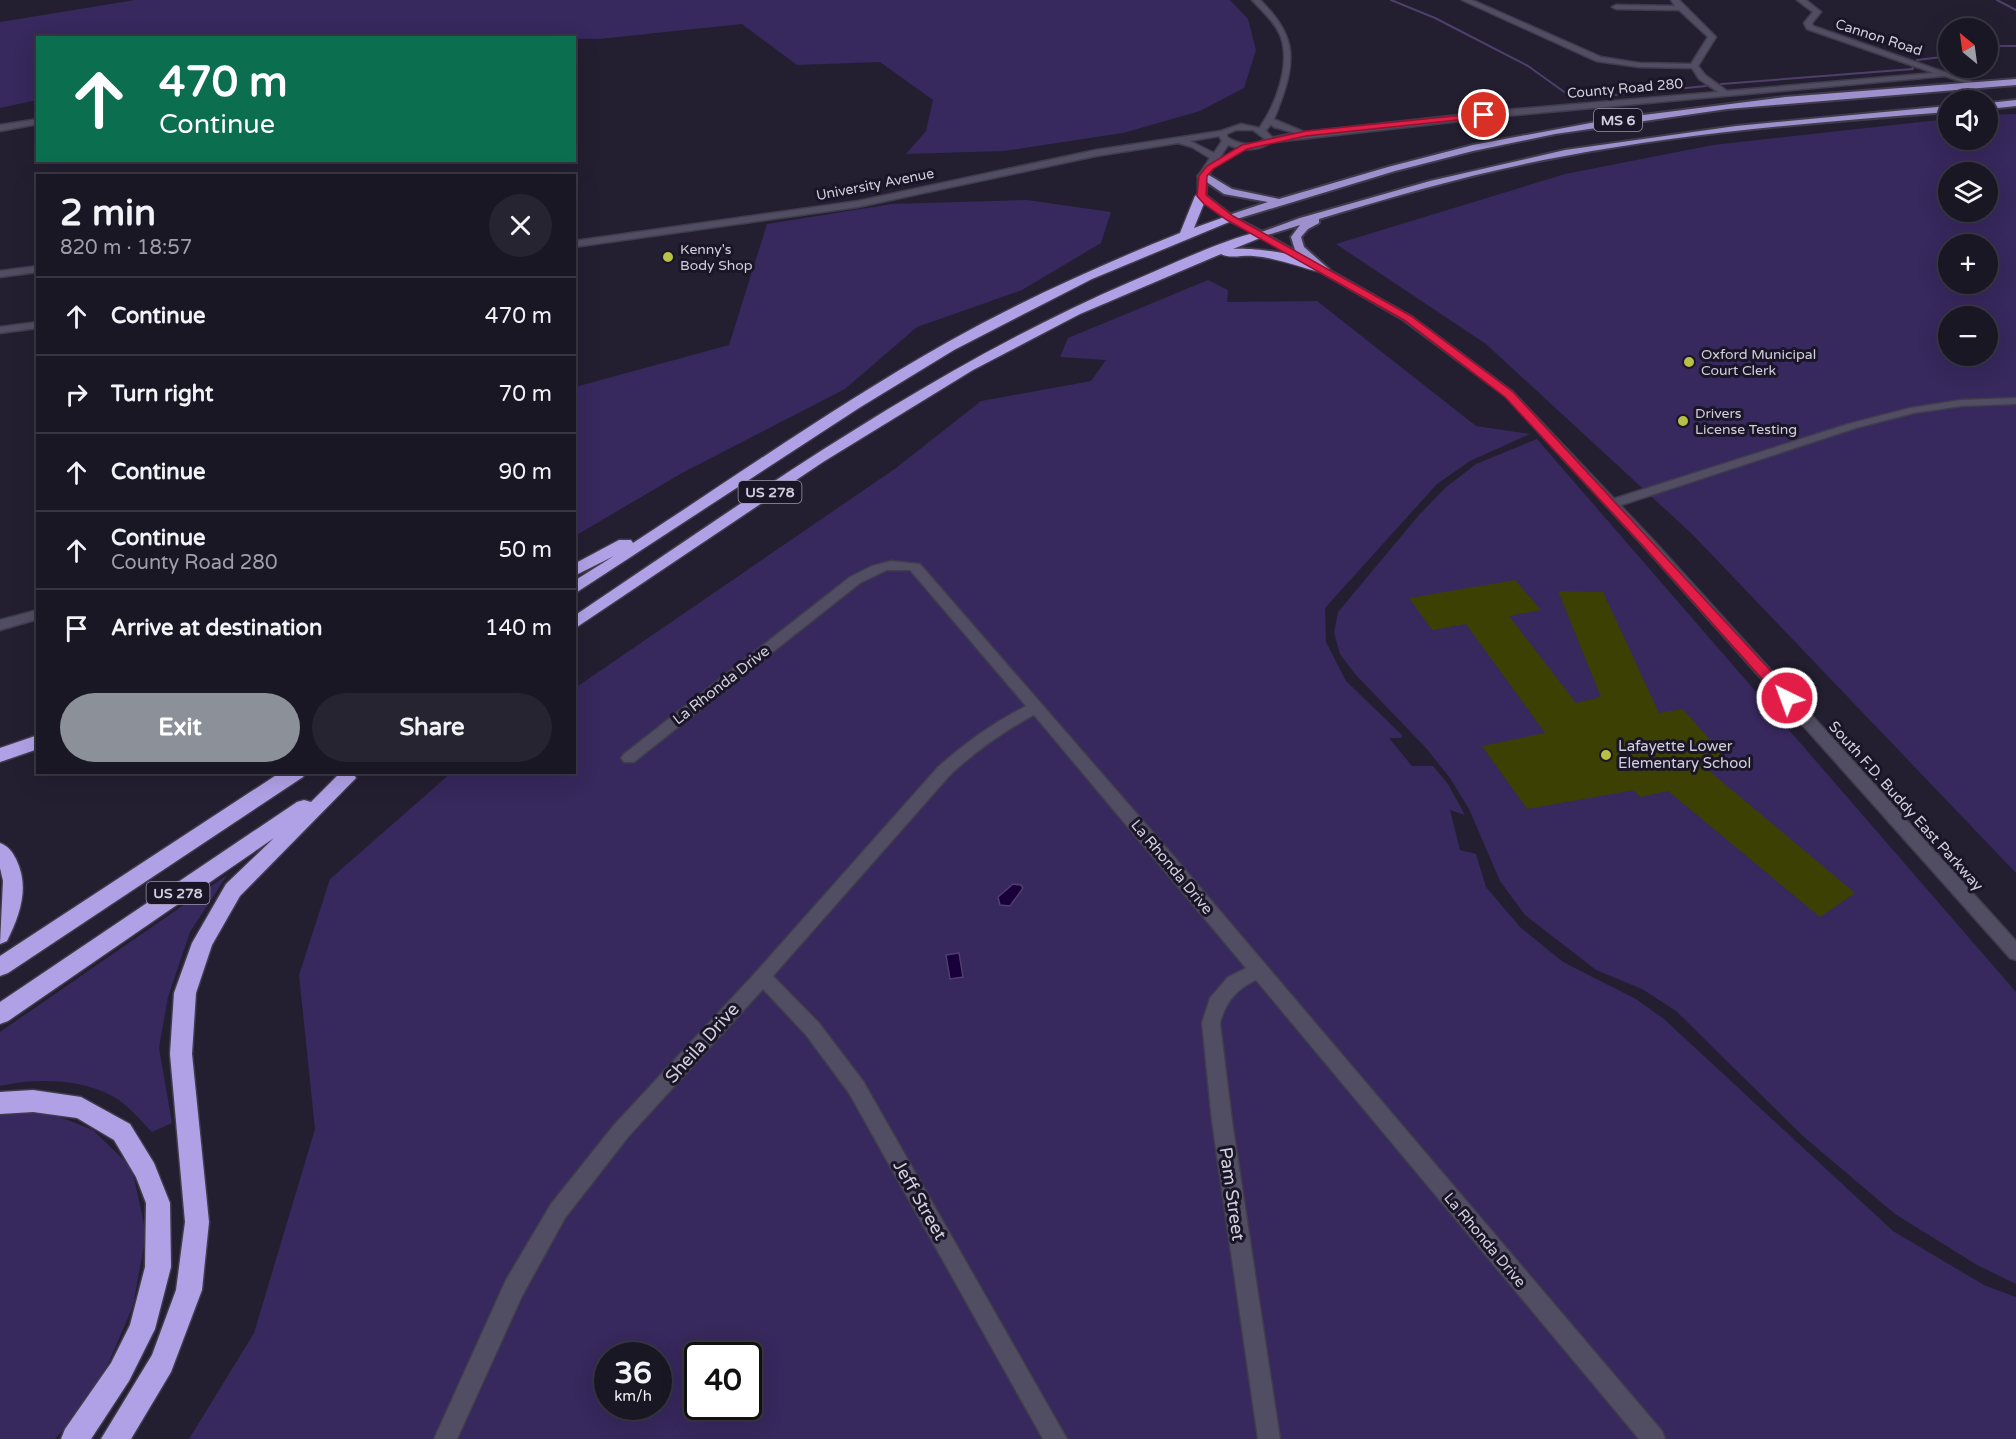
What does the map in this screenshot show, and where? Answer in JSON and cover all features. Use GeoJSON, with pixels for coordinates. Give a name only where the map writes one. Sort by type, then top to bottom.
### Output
{"type":"FeatureCollection","features":[{"type":"Feature","properties":{"kind":"highway","name":"MS 6"},"geometry":{"type":"LineString","coordinates":[[1230,218],[1348,180],[1435,156],[1556,131],[1721,106],[2016,82]]}},
{"type":"Feature","properties":{"kind":"highway"},"geometry":{"type":"LineString","coordinates":[[1998,105],[2016,103]]}},
{"type":"Feature","properties":{"kind":"highway","name":"MS 6"},"geometry":{"type":"LineString","coordinates":[[1261,234],[1426,184],[1607,146],[1716,130],[1938,110]]}},
{"type":"Feature","properties":{"kind":"highway"},"geometry":{"type":"LineString","coordinates":[[1203,176],[1215,187],[1237,196],[1285,200]]}},
{"type":"Feature","properties":{"kind":"highway"},"geometry":{"type":"LineString","coordinates":[[1185,235],[1201,196]]}},
{"type":"Feature","properties":{"kind":"highway"},"geometry":{"type":"LineString","coordinates":[[1323,269],[1299,248],[1296,237],[1304,227],[1335,210]]}},
{"type":"Feature","properties":{"kind":"highway","name":"US 278"},"geometry":{"type":"LineString","coordinates":[[576,588],[856,404],[950,347],[1034,302],[1185,235],[1230,218]]}},
{"type":"Feature","properties":{"kind":"highway","name":"US 278"},"geometry":{"type":"LineString","coordinates":[[576,623],[777,487],[887,415],[951,377],[1047,325],[1167,271],[1261,234]]}},
{"type":"Feature","properties":{"kind":"highway"},"geometry":{"type":"LineString","coordinates":[[1167,271],[1223,254],[1240,252],[1281,255],[1323,269]]}},
{"type":"Feature","properties":{"kind":"highway"},"geometry":{"type":"LineString","coordinates":[[576,570],[747,476]]}},
{"type":"Feature","properties":{"kind":"highway"},"geometry":{"type":"LineString","coordinates":[[0,755],[36,743]]}},
{"type":"Feature","properties":{"kind":"highway","name":"US 278"},"geometry":{"type":"LineString","coordinates":[[0,967],[293,774]]}},
{"type":"Feature","properties":{"kind":"highway"},"geometry":{"type":"LineString","coordinates":[[115,1439],[162,1363],[189,1290],[197,1222],[181,1054],[185,993],[202,943],[232,890],[351,775]]}},
{"type":"Feature","properties":{"kind":"highway","name":"US 278"},"geometry":{"type":"LineString","coordinates":[[0,1014],[351,775]]}},
{"type":"Feature","properties":{"kind":"highway"},"geometry":{"type":"LineString","coordinates":[[0,851],[13,876],[13,903],[0,935]]}},
{"type":"Feature","properties":{"kind":"highway"},"geometry":{"type":"LineString","coordinates":[[0,1103],[33,1101],[81,1108],[122,1132],[146,1171],[158,1203],[158,1267],[142,1329],[120,1372],[75,1439]]}},
{"type":"Feature","properties":{"kind":"street"},"geometry":{"type":"LineString","coordinates":[[1247,127],[1265,135],[1285,82],[1289,54],[1285,38],[1256,0]]}},
{"type":"Feature","properties":{"kind":"street"},"geometry":{"type":"LineString","coordinates":[[1466,0],[1599,59],[1639,65],[1694,66]]}},
{"type":"Feature","properties":{"kind":"street"},"geometry":{"type":"LineString","coordinates":[[1675,0],[1680,8],[1707,29],[1712,37],[1711,44],[1697,57],[1694,66]]}},
{"type":"Feature","properties":{"kind":"street","name":"Cannon Road"},"geometry":{"type":"LineString","coordinates":[[1801,0],[1817,12],[1808,23],[1810,27],[1938,71]]}},
{"type":"Feature","properties":{"kind":"street"},"geometry":{"type":"LineString","coordinates":[[1616,7],[1680,8]]}},
{"type":"Feature","properties":{"kind":"street"},"geometry":{"type":"LineString","coordinates":[[1694,66],[1702,77],[1724,92]]}},
{"type":"Feature","properties":{"kind":"street","name":"County Road 280"},"geometry":{"type":"LineString","coordinates":[[1210,167],[1245,147],[1259,146],[1265,135],[1306,134],[1724,92],[1938,75]]}},
{"type":"Feature","properties":{"kind":"street","name":"Cannon Road"},"geometry":{"type":"LineString","coordinates":[[1957,78],[1977,85]]}},
{"type":"Feature","properties":{"kind":"street"},"geometry":{"type":"LineString","coordinates":[[1201,196],[1203,176],[1232,128],[1247,127],[1275,105]]}},
{"type":"Feature","properties":{"kind":"street"},"geometry":{"type":"LineString","coordinates":[[0,128],[36,120]]}},
{"type":"Feature","properties":{"kind":"street"},"geometry":{"type":"LineString","coordinates":[[1270,121],[1306,134]]}},
{"type":"Feature","properties":{"kind":"street"},"geometry":{"type":"LineString","coordinates":[[1224,138],[1245,147]]}},
{"type":"Feature","properties":{"kind":"street","name":"University Avenue"},"geometry":{"type":"LineString","coordinates":[[576,244],[858,204],[1096,153],[1179,140],[1224,138]]}},
{"type":"Feature","properties":{"kind":"street"},"geometry":{"type":"LineString","coordinates":[[1179,140],[1195,145],[1215,157]]}},
{"type":"Feature","properties":{"kind":"street","name":"South F.D. Buddy East Parkway"},"geometry":{"type":"LineString","coordinates":[[1201,196],[1230,218],[1407,318],[1509,394],[2016,953]]}},
{"type":"Feature","properties":{"kind":"street"},"geometry":{"type":"LineString","coordinates":[[0,274],[36,269]]}},
{"type":"Feature","properties":{"kind":"street"},"geometry":{"type":"LineString","coordinates":[[0,330],[36,325]]}},
{"type":"Feature","properties":{"kind":"street"},"geometry":{"type":"LineString","coordinates":[[1611,504],[1698,474],[1863,423],[1914,410],[1961,404],[2016,401]]}},
{"type":"Feature","properties":{"kind":"street","name":"La Rhonda Drive"},"geometry":{"type":"LineString","coordinates":[[629,758],[850,584],[873,570],[888,565],[902,564],[915,567],[1654,1439]]}},
{"type":"Feature","properties":{"kind":"street"},"geometry":{"type":"LineString","coordinates":[[0,625],[36,615]]}},
{"type":"Feature","properties":{"kind":"street","name":"Sheila Drive"},"geometry":{"type":"LineString","coordinates":[[445,1439],[514,1288],[558,1211],[621,1131],[762,978],[843,883],[944,771],[970,747],[1000,726],[1035,708]]}},
{"type":"Feature","properties":{"kind":"street","name":"Pam Street"},"geometry":{"type":"LineString","coordinates":[[1258,970],[1234,982],[1216,1004],[1211,1023],[1221,1121],[1269,1439]]}},
{"type":"Feature","properties":{"kind":"street","name":"Jeff Street"},"geometry":{"type":"LineString","coordinates":[[762,978],[793,1005],[819,1035],[856,1087],[1056,1439]]}},
{"type":"Feature","properties":{"kind":"shaded area"},"geometry":{"type":"Polygon","coordinates":[[[135,0],[1230,0],[1248,19],[1256,50],[1244,88],[1200,111],[1123,133],[1004,151],[906,154],[926,131],[933,100],[880,62],[797,65],[742,24],[599,39],[576,39],[576,36],[36,36],[36,100],[0,108],[0,22],[135,0]]]}},
{"type":"Feature","properties":{"kind":"shaded area"},"geometry":{"type":"Polygon","coordinates":[[[2016,114],[2016,873],[1692,534],[1486,344],[1336,244],[1565,174],[1713,145],[1938,120],[1938,150],[1998,150],[1998,115],[2016,114]]]}},
{"type":"Feature","properties":{"kind":"shaded area"},"geometry":{"type":"Polygon","coordinates":[[[1027,200],[1111,212],[1101,243],[1022,290],[917,327],[845,389],[682,473],[576,535],[576,387],[729,345],[767,224],[892,204],[1027,200]]]}},
{"type":"Feature","properties":{"kind":"shaded area"},"geometry":{"type":"Polygon","coordinates":[[[1208,280],[1228,290],[1227,302],[1317,301],[1476,426],[1530,434],[1470,461],[1437,484],[1325,608],[1326,642],[1346,681],[1402,735],[1401,738],[1389,738],[1412,766],[1433,766],[1448,784],[1465,815],[1450,810],[1460,850],[1476,854],[1486,887],[1520,927],[1563,962],[1636,999],[1664,1019],[1893,1231],[1984,1285],[2016,1297],[2016,1439],[189,1439],[254,1333],[315,1129],[299,975],[330,879],[450,774],[576,774],[576,687],[896,468],[981,401],[1091,381],[1106,360],[1060,357],[1068,338],[1208,280]]]}},
{"type":"Feature","properties":{"kind":"shaded area"},"geometry":{"type":"Polygon","coordinates":[[[1537,439],[2016,992],[2016,1284],[1977,1265],[1895,1214],[1804,1137],[1676,1011],[1642,989],[1596,970],[1525,915],[1500,881],[1469,809],[1450,778],[1426,748],[1355,674],[1340,654],[1334,633],[1338,612],[1419,515],[1445,488],[1476,464],[1537,439]]]}},
{"type":"Feature","properties":{"kind":"shaded area"},"geometry":{"type":"Polygon","coordinates":[[[227,875],[190,932],[168,997],[159,1048],[172,1123],[152,1132],[119,1100],[88,1086],[43,1081],[0,1086],[0,1032],[227,875]]]}},
{"type":"Feature","properties":{"kind":"shaded area"},"geometry":{"type":"Polygon","coordinates":[[[1013,884],[1021,885],[1023,888],[1010,906],[1000,905],[998,897],[1013,884]]]}},
{"type":"Feature","properties":{"kind":"shaded area"},"geometry":{"type":"Polygon","coordinates":[[[959,953],[963,977],[950,979],[946,955],[959,953]]]}},
{"type":"Feature","properties":{"kind":"shaded area"},"geometry":{"type":"Polygon","coordinates":[[[0,1113],[50,1113],[93,1130],[132,1168],[146,1234],[133,1306],[94,1397],[55,1439],[0,1439],[0,1113]]]}},
{"type":"Feature","properties":{"kind":"building","name":"Lafayette Lower Elementary School"},"geometry":{"type":"Polygon","coordinates":[[[1515,580],[1541,610],[1509,616],[1576,703],[1601,697],[1558,591],[1603,592],[1659,713],[1683,709],[1730,763],[1707,769],[1855,893],[1820,917],[1668,791],[1640,797],[1634,790],[1527,809],[1482,746],[1545,733],[1466,624],[1432,630],[1409,598],[1515,580]]]}},
{"type":"Feature","properties":{"kind":"waterway"},"geometry":{"type":"LineString","coordinates":[[1391,0],[1435,18],[1528,66],[1574,99],[1706,86]]}},
{"type":"Feature","properties":{"kind":"waterway"},"geometry":{"type":"LineString","coordinates":[[1997,0],[2016,10]]}},
{"type":"Feature","properties":{"kind":"waterway"},"geometry":{"type":"LineString","coordinates":[[1998,46],[2016,46]]}},
{"type":"Feature","properties":{"kind":"waterway"},"geometry":{"type":"LineString","coordinates":[[1917,60],[1938,57]]}},
{"type":"Feature","properties":{"kind":"waterway"},"geometry":{"type":"LineString","coordinates":[[1721,84],[1913,69],[1912,65]]}},
{"type":"Feature","properties":{"kind":"place","name":"Kenny's Body Shop"},"geometry":{"type":"Point","coordinates":[668,257]}},
{"type":"Feature","properties":{"kind":"place","name":"Oxford Municipal Court Clerk"},"geometry":{"type":"Point","coordinates":[1689,362]}},
{"type":"Feature","properties":{"kind":"place","name":"Drivers License Testing"},"geometry":{"type":"Point","coordinates":[1683,421]}},
{"type":"Feature","properties":{"kind":"place","name":"Lafayette Lower Elementary School"},"geometry":{"type":"Point","coordinates":[1606,755]}},
{"type":"Feature","properties":{"kind":"route"},"geometry":{"type":"LineString","coordinates":[[1484,115],[1306,134],[1268,141],[1259,146],[1245,147],[1210,167],[1203,176],[1201,196],[1230,218],[1407,318],[1509,394],[1650,545],[1787,698]]}}]}
